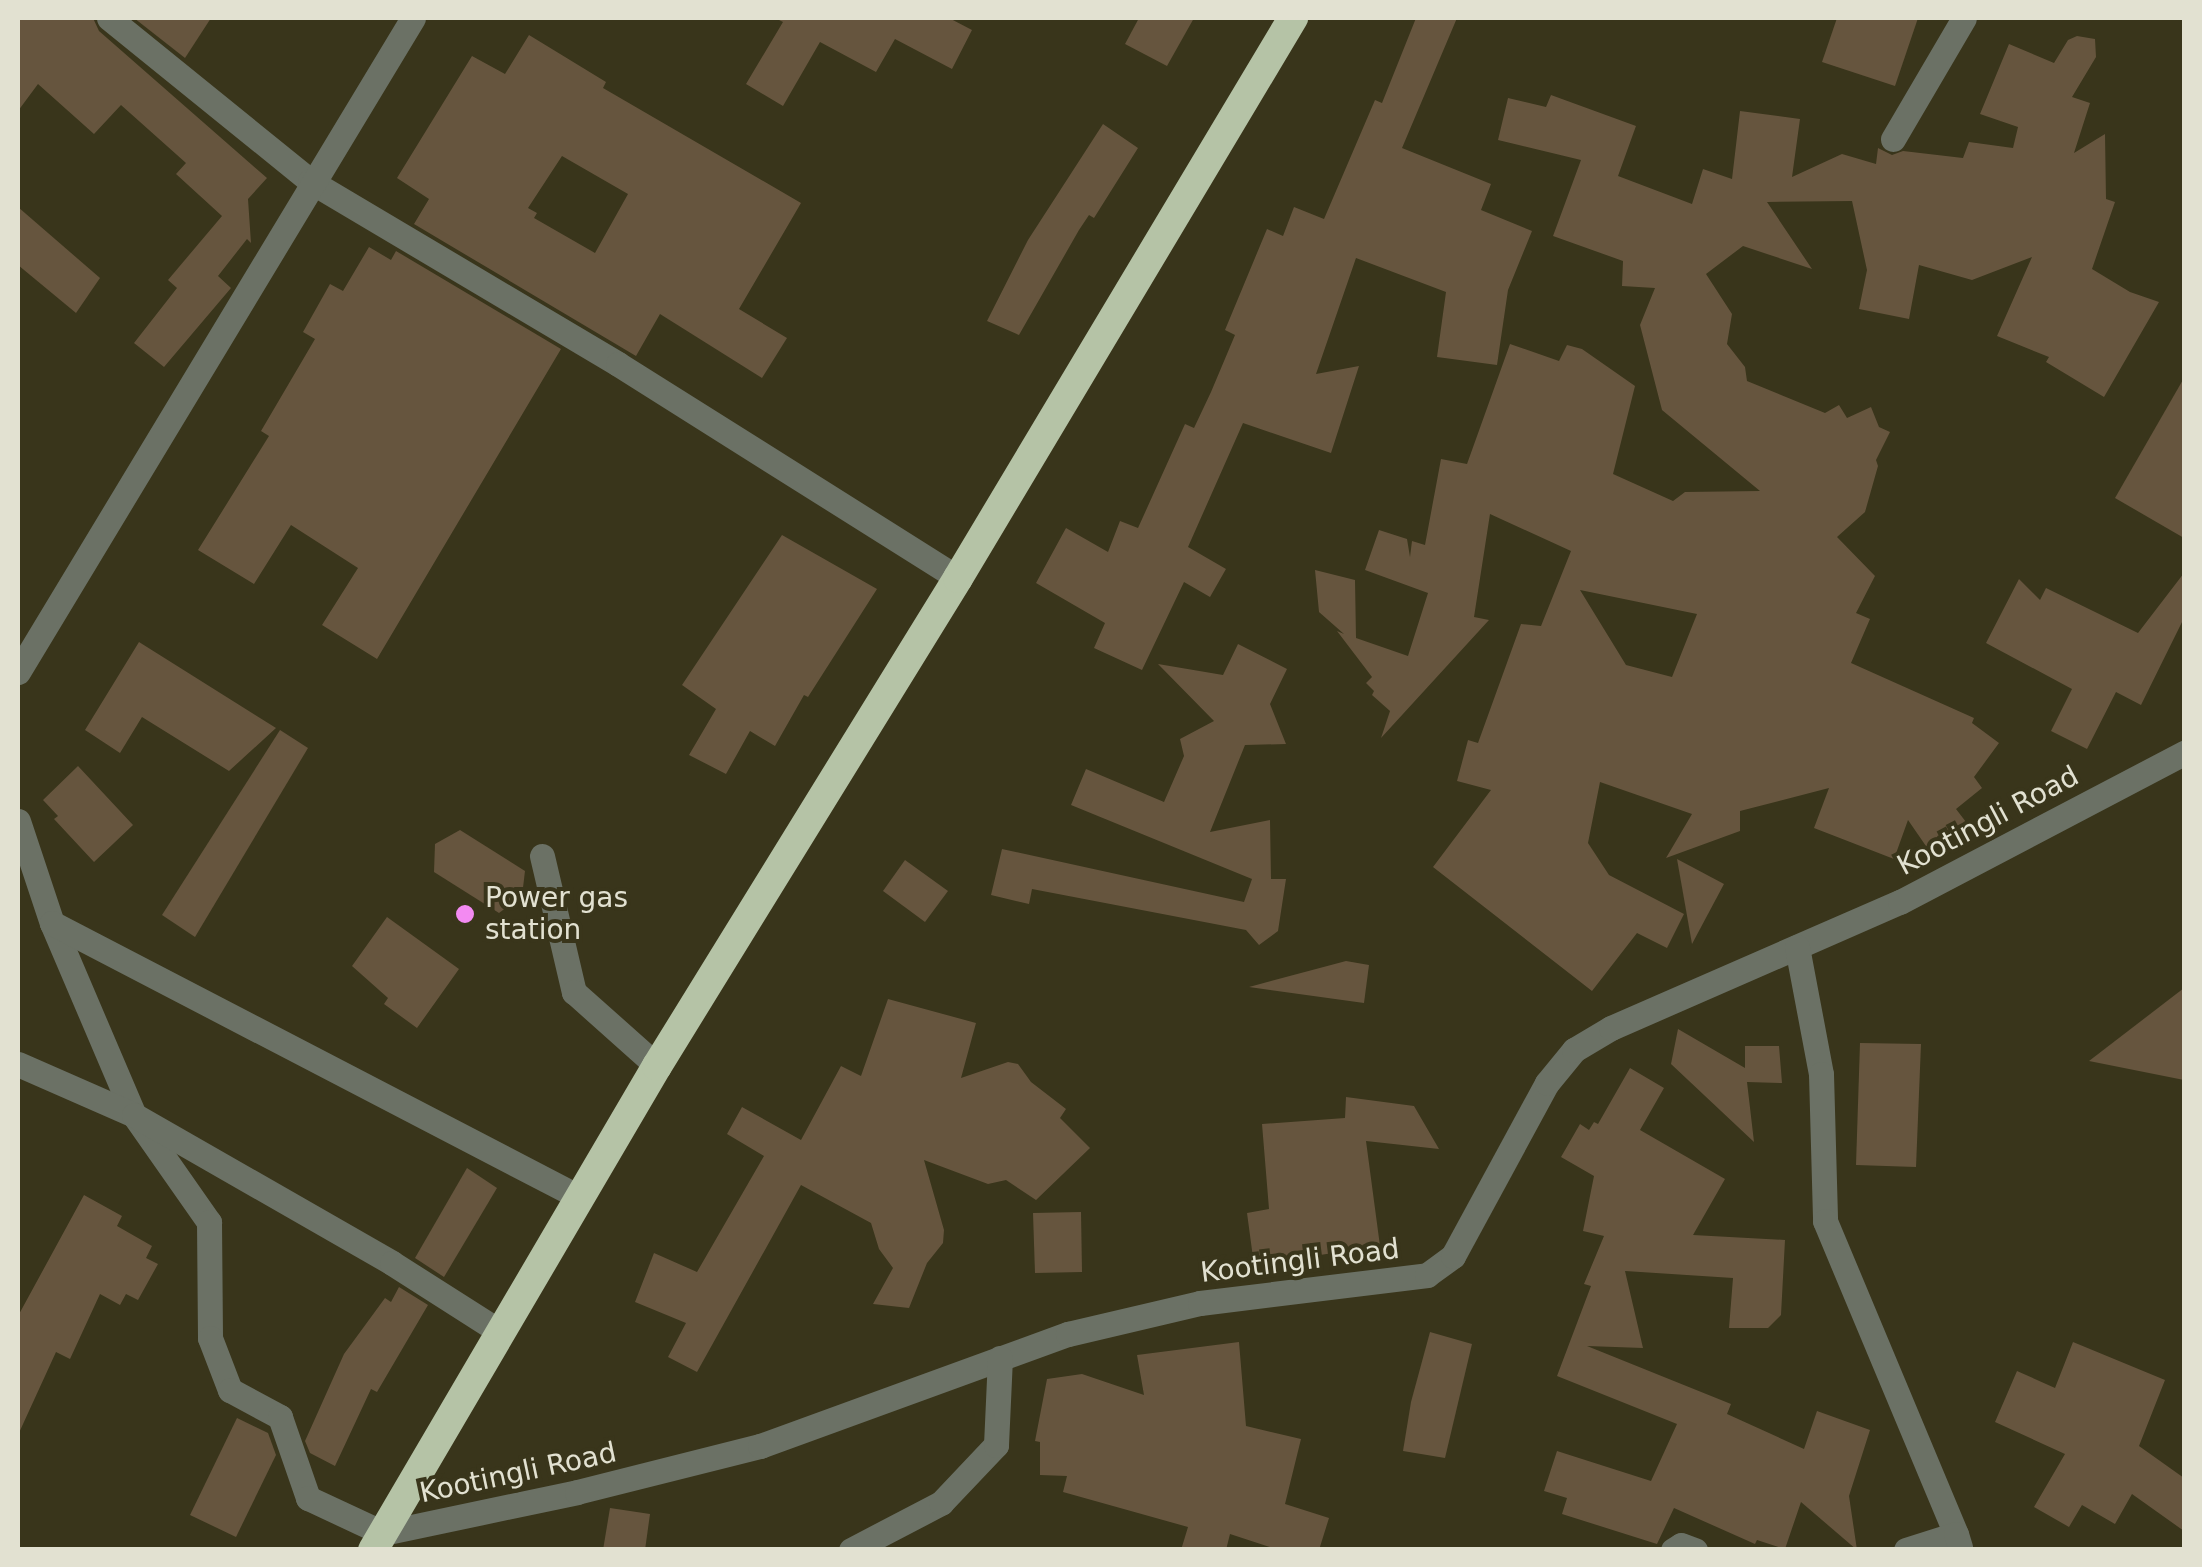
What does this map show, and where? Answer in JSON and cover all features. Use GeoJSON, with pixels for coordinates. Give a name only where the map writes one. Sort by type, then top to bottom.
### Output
{"type":"FeatureCollection","features":[{"type":"Feature","properties":{"kind":"highway"},"geometry":{"type":"LineString","coordinates":[[378,1541],[657,1066],[958,578],[1293,18]]}},
{"type":"Feature","properties":{"kind":"street"},"geometry":{"type":"LineString","coordinates":[[109,18],[310,181],[618,364],[958,578]]}},
{"type":"Feature","properties":{"kind":"street"},"geometry":{"type":"LineString","coordinates":[[18,672],[310,181],[413,18]]}},
{"type":"Feature","properties":{"kind":"street"},"geometry":{"type":"LineString","coordinates":[[1893,139],[1964,18]]}},
{"type":"Feature","properties":{"kind":"street","name":"Kootingli Road"},"geometry":{"type":"LineString","coordinates":[[378,1541],[760,1446],[1068,1334],[1200,1302],[1427,1275],[1453,1256],[1546,1084],[1574,1050],[1610,1028],[1900,902],[2184,753]]}},
{"type":"Feature","properties":{"kind":"street"},"geometry":{"type":"LineString","coordinates":[[18,821],[52,922],[134,1115],[209,1222],[210,1338],[230,1390],[280,1417],[308,1498],[378,1541]]}},
{"type":"Feature","properties":{"kind":"street"},"geometry":{"type":"LineString","coordinates":[[542,856],[574,992],[657,1066]]}},
{"type":"Feature","properties":{"kind":"street"},"geometry":{"type":"LineString","coordinates":[[52,922],[579,1197]]}},
{"type":"Feature","properties":{"kind":"street"},"geometry":{"type":"LineString","coordinates":[[1797,946],[1822,1074],[1825,1222],[1958,1542],[1906,1550]]}},
{"type":"Feature","properties":{"kind":"street"},"geometry":{"type":"LineString","coordinates":[[18,1064],[134,1115],[392,1262],[502,1333]]}},
{"type":"Feature","properties":{"kind":"street"},"geometry":{"type":"LineString","coordinates":[[851,1550],[941,1503],[996,1445],[1000,1358]]}},
{"type":"Feature","properties":{"kind":"street"},"geometry":{"type":"LineString","coordinates":[[1674,1550],[1681,1546],[1695,1550]]}},
{"type":"Feature","properties":{"kind":"building"},"geometry":{"type":"Polygon","coordinates":[[[18,18],[93,18],[99,31],[267,178],[248,199],[251,243],[247,239],[218,276],[231,288],[164,367],[134,343],[177,288],[168,280],[222,216],[176,174],[186,163],[121,105],[94,134],[38,84],[18,111],[18,18]]]}},
{"type":"Feature","properties":{"kind":"building"},"geometry":{"type":"Polygon","coordinates":[[[134,18],[211,18],[185,58],[134,18]]]}},
{"type":"Feature","properties":{"kind":"building"},"geometry":{"type":"Polygon","coordinates":[[[775,18],[949,18],[972,30],[952,69],[895,39],[876,72],[820,42],[783,106],[746,84],[783,22],[775,18]]]}},
{"type":"Feature","properties":{"kind":"building"},"geometry":{"type":"Polygon","coordinates":[[[1139,18],[1194,18],[1167,66],[1125,44],[1139,18]]]}},
{"type":"Feature","properties":{"kind":"building"},"geometry":{"type":"Polygon","coordinates":[[[1416,18],[1457,18],[1402,148],[1491,184],[1481,210],[1532,231],[1508,290],[1497,365],[1437,357],[1446,292],[1356,258],[1316,374],[1359,366],[1331,453],[1243,423],[1188,547],[1226,569],[1210,597],[1184,582],[1142,670],[1094,648],[1105,623],[1036,583],[1066,528],[1108,552],[1120,521],[1138,528],[1185,424],[1194,428],[1211,392],[1235,335],[1225,330],[1267,229],[1283,236],[1294,207],[1324,219],[1375,100],[1382,103],[1416,18]]]}},
{"type":"Feature","properties":{"kind":"building"},"geometry":{"type":"Polygon","coordinates":[[[1837,18],[1918,18],[1895,86],[1822,62],[1837,18]]]}},
{"type":"Feature","properties":{"kind":"building"},"geometry":{"type":"Polygon","coordinates":[[[529,35],[606,82],[603,88],[801,203],[739,309],[787,338],[762,378],[660,314],[636,356],[414,224],[429,199],[397,178],[472,56],[505,74],[529,35]],[[562,156],[528,208],[537,213],[534,218],[595,253],[628,194],[562,156]]]}},
{"type":"Feature","properties":{"kind":"building"},"geometry":{"type":"Polygon","coordinates":[[[2077,36],[2095,39],[2096,57],[2072,97],[2090,103],[2074,153],[2105,134],[2106,199],[2115,202],[2092,269],[2130,292],[2159,302],[2104,397],[2046,362],[2049,357],[1997,336],[2032,257],[1972,280],[1919,265],[1909,319],[1859,309],[1867,270],[1852,201],[1767,202],[1812,269],[1743,246],[1706,274],[1732,314],[1727,344],[1745,367],[1747,381],[1825,413],[1839,405],[1847,418],[1871,407],[1879,427],[1890,432],[1876,460],[1878,466],[1865,512],[1837,537],[1875,576],[1856,613],[1870,619],[1851,663],[1974,718],[1972,723],[1999,743],[1974,777],[1982,788],[1956,809],[1966,822],[1928,849],[1908,820],[1894,859],[1814,828],[1829,788],[1740,811],[1740,831],[1666,858],[1692,814],[1600,782],[1588,843],[1609,875],[1684,914],[1667,948],[1637,933],[1592,991],[1433,867],[1491,790],[1457,781],[1468,740],[1478,743],[1521,624],[1541,626],[1571,551],[1490,514],[1474,617],[1489,620],[1381,738],[1390,711],[1372,695],[1374,691],[1366,683],[1372,677],[1337,631],[1344,634],[1319,612],[1315,570],[1355,580],[1356,638],[1408,656],[1428,593],[1365,570],[1379,530],[1407,539],[1410,557],[1412,541],[1425,545],[1441,459],[1467,464],[1510,344],[1559,361],[1567,345],[1582,349],[1635,386],[1613,474],[1673,501],[1685,492],[1760,491],[1662,410],[1640,325],[1655,288],[1622,286],[1623,261],[1553,236],[1581,160],[1498,140],[1508,98],[1546,107],[1551,95],[1636,126],[1618,176],[1692,204],[1703,169],[1732,179],[1740,111],[1800,119],[1792,177],[1842,154],[1876,164],[1878,148],[1892,155],[1903,151],[1963,158],[1969,142],[2013,148],[2018,127],[1980,114],[2009,44],[2054,63],[2068,40],[2077,36]],[[1580,590],[1626,665],[1672,677],[1697,614],[1580,590]]]}},
{"type":"Feature","properties":{"kind":"building"},"geometry":{"type":"Polygon","coordinates":[[[1103,124],[1138,148],[1094,218],[1089,215],[1079,230],[1019,335],[987,321],[1028,240],[1103,124]]]}},
{"type":"Feature","properties":{"kind":"building"},"geometry":{"type":"Polygon","coordinates":[[[18,207],[100,278],[76,313],[18,265],[18,207]]]}},
{"type":"Feature","properties":{"kind":"building"},"geometry":{"type":"Polygon","coordinates":[[[369,247],[391,260],[396,251],[561,349],[377,659],[322,625],[358,568],[291,525],[254,584],[198,550],[269,436],[261,431],[315,339],[303,332],[330,284],[343,291],[369,247]]]}},
{"type":"Feature","properties":{"kind":"building"},"geometry":{"type":"Polygon","coordinates":[[[2184,378],[2184,538],[2115,498],[2184,378]]]}},
{"type":"Feature","properties":{"kind":"building"},"geometry":{"type":"Polygon","coordinates":[[[782,535],[877,589],[808,697],[804,695],[775,746],[750,731],[726,774],[689,755],[716,709],[682,685],[782,535]]]}},
{"type":"Feature","properties":{"kind":"building"},"geometry":{"type":"Polygon","coordinates":[[[2184,573],[2184,618],[2141,705],[2116,692],[2087,749],[2051,731],[2072,689],[1986,643],[2019,579],[2040,600],[2046,588],[2138,633],[2184,573]]]}},
{"type":"Feature","properties":{"kind":"building"},"geometry":{"type":"Polygon","coordinates":[[[139,642],[276,728],[229,771],[142,717],[120,753],[85,730],[139,642]]]}},
{"type":"Feature","properties":{"kind":"building"},"geometry":{"type":"Polygon","coordinates":[[[1238,644],[1287,669],[1270,704],[1286,744],[1245,745],[1210,832],[1270,820],[1271,879],[1286,879],[1278,931],[1259,945],[1246,930],[1032,889],[1029,904],[991,895],[1002,849],[1244,902],[1252,879],[1071,805],[1086,769],[1164,802],[1184,756],[1180,739],[1214,721],[1158,664],[1223,675],[1238,644]]]}},
{"type":"Feature","properties":{"kind":"building"},"geometry":{"type":"Polygon","coordinates":[[[280,730],[308,748],[195,937],[162,915],[280,730]]]}},
{"type":"Feature","properties":{"kind":"building"},"geometry":{"type":"Polygon","coordinates":[[[78,766],[133,825],[94,862],[54,819],[58,816],[43,800],[78,766]]]}},
{"type":"Feature","properties":{"kind":"building"},"geometry":{"type":"Polygon","coordinates":[[[460,830],[525,871],[522,896],[499,913],[434,872],[435,844],[460,830]]]}},
{"type":"Feature","properties":{"kind":"building"},"geometry":{"type":"Polygon","coordinates":[[[1677,859],[1724,884],[1692,944],[1677,859]]]}},
{"type":"Feature","properties":{"kind":"building"},"geometry":{"type":"Polygon","coordinates":[[[905,860],[948,891],[925,922],[883,891],[905,860]]]}},
{"type":"Feature","properties":{"kind":"building"},"geometry":{"type":"Polygon","coordinates":[[[387,917],[459,969],[417,1028],[384,1004],[388,998],[352,966],[387,917]]]}},
{"type":"Feature","properties":{"kind":"building"},"geometry":{"type":"Polygon","coordinates":[[[1346,961],[1369,965],[1364,1003],[1249,987],[1346,961]]]}},
{"type":"Feature","properties":{"kind":"building"},"geometry":{"type":"Polygon","coordinates":[[[2184,988],[2184,1080],[2089,1061],[2184,988]]]}},
{"type":"Feature","properties":{"kind":"building"},"geometry":{"type":"Polygon","coordinates":[[[888,999],[976,1023],[961,1078],[1008,1062],[1018,1064],[1031,1082],[1066,1109],[1060,1118],[1090,1148],[1036,1200],[1006,1180],[988,1184],[924,1160],[944,1230],[943,1243],[927,1263],[909,1308],[873,1304],[893,1268],[879,1249],[871,1223],[801,1185],[697,1372],[668,1357],[686,1323],[635,1302],[654,1253],[697,1272],[764,1156],[727,1134],[742,1107],[801,1140],[841,1066],[861,1076],[888,999]]]}},
{"type":"Feature","properties":{"kind":"building"},"geometry":{"type":"Polygon","coordinates":[[[1678,1029],[1745,1068],[1745,1046],[1779,1046],[1782,1083],[1747,1082],[1754,1142],[1671,1064],[1678,1029]]]}},
{"type":"Feature","properties":{"kind":"building"},"geometry":{"type":"Polygon","coordinates":[[[1860,1043],[1921,1044],[1916,1167],[1856,1165],[1860,1043]]]}},
{"type":"Feature","properties":{"kind":"building"},"geometry":{"type":"Polygon","coordinates":[[[1630,1068],[1664,1088],[1640,1130],[1725,1179],[1693,1235],[1785,1240],[1781,1315],[1768,1328],[1729,1328],[1733,1278],[1625,1271],[1643,1348],[1587,1346],[1731,1404],[1727,1414],[1804,1449],[1817,1411],[1870,1430],[1849,1496],[1857,1550],[1801,1502],[1785,1549],[1757,1540],[1755,1544],[1674,1508],[1657,1544],[1562,1514],[1567,1498],[1544,1491],[1557,1451],[1651,1481],[1677,1424],[1557,1376],[1591,1286],[1584,1284],[1604,1236],[1583,1231],[1594,1176],[1561,1157],[1580,1124],[1589,1130],[1594,1122],[1598,1124],[1630,1068]]]}},
{"type":"Feature","properties":{"kind":"building"},"geometry":{"type":"Polygon","coordinates":[[[1346,1097],[1414,1106],[1439,1149],[1366,1141],[1380,1246],[1254,1265],[1247,1213],[1269,1209],[1262,1124],[1345,1118],[1346,1097]]]}},
{"type":"Feature","properties":{"kind":"building"},"geometry":{"type":"Polygon","coordinates":[[[467,1168],[497,1188],[444,1277],[415,1258],[467,1168]]]}},
{"type":"Feature","properties":{"kind":"building"},"geometry":{"type":"Polygon","coordinates":[[[84,1195],[122,1216],[117,1226],[152,1246],[146,1258],[158,1264],[138,1300],[126,1294],[120,1305],[100,1294],[70,1359],[56,1352],[18,1435],[18,1316],[84,1195]]]}},
{"type":"Feature","properties":{"kind":"building"},"geometry":{"type":"Polygon","coordinates":[[[1081,1212],[1082,1272],[1035,1273],[1033,1213],[1081,1212]]]}},
{"type":"Feature","properties":{"kind":"building"},"geometry":{"type":"Polygon","coordinates":[[[399,1287],[428,1305],[377,1392],[371,1389],[335,1466],[310,1453],[305,1441],[344,1354],[385,1298],[391,1302],[399,1287]]]}},
{"type":"Feature","properties":{"kind":"building"},"geometry":{"type":"Polygon","coordinates":[[[1430,1332],[1472,1344],[1445,1458],[1403,1451],[1411,1402],[1430,1332]]]}},
{"type":"Feature","properties":{"kind":"building"},"geometry":{"type":"Polygon","coordinates":[[[1239,1342],[1246,1426],[1301,1439],[1285,1504],[1329,1518],[1319,1550],[1279,1550],[1230,1534],[1226,1550],[1181,1550],[1188,1527],[1063,1492],[1067,1476],[1040,1475],[1040,1442],[1035,1441],[1047,1379],[1082,1374],[1144,1395],[1137,1355],[1239,1342]]]}},
{"type":"Feature","properties":{"kind":"building"},"geometry":{"type":"Polygon","coordinates":[[[2073,1342],[2165,1380],[2139,1446],[2184,1478],[2184,1531],[2132,1494],[2115,1524],[2082,1505],[2069,1527],[2034,1507],[2065,1454],[1995,1422],[2017,1371],[2055,1388],[2073,1342]]]}},
{"type":"Feature","properties":{"kind":"building"},"geometry":{"type":"Polygon","coordinates":[[[237,1418],[268,1433],[276,1455],[236,1537],[190,1515],[237,1418]]]}},
{"type":"Feature","properties":{"kind":"building"},"geometry":{"type":"Polygon","coordinates":[[[610,1508],[650,1514],[645,1550],[603,1550],[610,1508]]]}},
{"type":"Feature","properties":{"kind":"place","name":"Power gas station"},"geometry":{"type":"Point","coordinates":[465,914]}}]}
